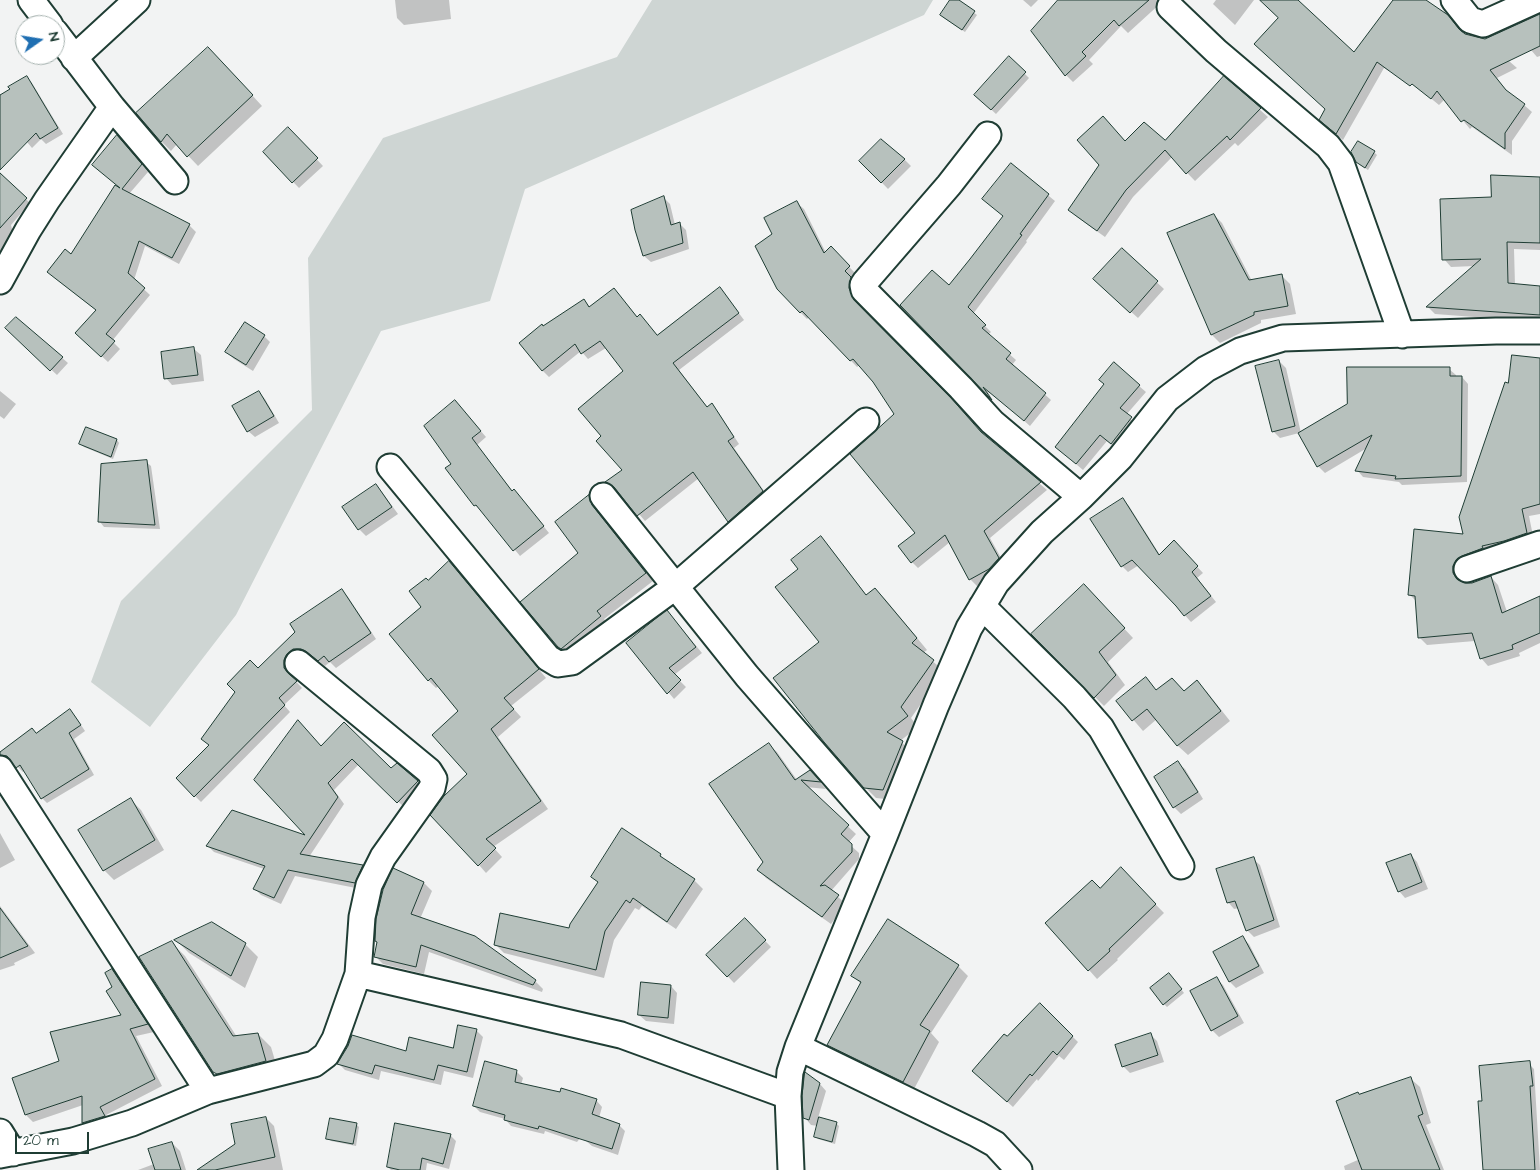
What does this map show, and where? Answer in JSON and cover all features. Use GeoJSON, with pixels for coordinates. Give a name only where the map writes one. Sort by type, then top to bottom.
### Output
{"type":"FeatureCollection","features":[{"type":"Feature","properties":{"kind":"street"},"geometry":{"type":"LineString","coordinates":[[31,0],[42,15]]}},
{"type":"Feature","properties":{"kind":"street"},"geometry":{"type":"LineString","coordinates":[[74,58],[137,0]]}},
{"type":"Feature","properties":{"kind":"street"},"geometry":{"type":"LineString","coordinates":[[1454,0],[1470,20],[1483,24],[1536,0]]}},
{"type":"Feature","properties":{"kind":"street"},"geometry":{"type":"LineString","coordinates":[[1170,7],[1216,51],[1328,146],[1341,163],[1402,335]]}},
{"type":"Feature","properties":{"kind":"street"},"geometry":{"type":"LineString","coordinates":[[65,46],[112,107],[175,181]]}},
{"type":"Feature","properties":{"kind":"street"},"geometry":{"type":"LineString","coordinates":[[0,281],[42,208],[112,107]]}},
{"type":"Feature","properties":{"kind":"street"},"geometry":{"type":"LineString","coordinates":[[988,135],[949,185],[865,282],[863,285],[864,290],[992,422],[1082,497]]}},
{"type":"Feature","properties":{"kind":"street"},"geometry":{"type":"LineString","coordinates":[[791,1170],[788,1096],[790,1072],[798,1047],[939,696],[969,628],[996,583],[1042,532],[1082,497],[1120,458],[1167,399],[1206,369],[1240,351],[1283,338],[1540,331]]}},
{"type":"Feature","properties":{"kind":"street"},"geometry":{"type":"LineString","coordinates":[[390,467],[548,658],[558,664],[572,662],[675,587],[866,421]]}},
{"type":"Feature","properties":{"kind":"street"},"geometry":{"type":"LineString","coordinates":[[603,496],[747,676],[885,834]]}},
{"type":"Feature","properties":{"kind":"street"},"geometry":{"type":"LineString","coordinates":[[1467,569],[1540,544]]}},
{"type":"Feature","properties":{"kind":"street"},"geometry":{"type":"LineString","coordinates":[[982,606],[1074,697],[1101,728],[1181,866]]}},
{"type":"Feature","properties":{"kind":"street"},"geometry":{"type":"LineString","coordinates":[[0,1132],[7,1154],[73,1141],[124,1125],[208,1091],[314,1064],[326,1055],[335,1039],[358,974],[362,917],[369,885],[383,857],[432,788],[434,779],[429,771],[298,663]]}},
{"type":"Feature","properties":{"kind":"street"},"geometry":{"type":"LineString","coordinates":[[0,769],[208,1091]]}},
{"type":"Feature","properties":{"kind":"street"},"geometry":{"type":"LineString","coordinates":[[358,974],[621,1035],[788,1096]]}},
{"type":"Feature","properties":{"kind":"street"},"geometry":{"type":"LineString","coordinates":[[798,1047],[995,1144],[1018,1170]]}},
{"type":"Feature","properties":{"kind":"shaded area"},"geometry":{"type":"Polygon","coordinates":[[[652,0],[933,0],[924,15],[525,189],[490,301],[381,331],[236,615],[150,727],[91,682],[121,601],[312,410],[308,258],[383,138],[617,57],[652,0]]]}},
{"type":"Feature","properties":{"kind":"building"},"geometry":{"type":"Polygon","coordinates":[[[950,0],[959,0],[975,11],[962,30],[940,15],[950,0]]]}},
{"type":"Feature","properties":{"kind":"building"},"geometry":{"type":"Polygon","coordinates":[[[1058,0],[1149,0],[1119,26],[1114,20],[1082,52],[1086,56],[1065,76],[1031,31],[1058,0]]]}},
{"type":"Feature","properties":{"kind":"building"},"geometry":{"type":"Polygon","coordinates":[[[1260,0],[1298,0],[1354,52],[1393,0],[1426,0],[1448,15],[1465,34],[1485,39],[1540,14],[1540,46],[1490,70],[1506,90],[1525,104],[1505,133],[1505,149],[1464,120],[1461,122],[1437,91],[1431,99],[1412,84],[1410,86],[1377,62],[1336,134],[1319,120],[1325,109],[1254,44],[1278,18],[1260,0]]]}},
{"type":"Feature","properties":{"kind":"building"},"geometry":{"type":"Polygon","coordinates":[[[208,47],[253,95],[187,157],[167,134],[161,142],[136,113],[208,47]]]}},
{"type":"Feature","properties":{"kind":"building"},"geometry":{"type":"Polygon","coordinates":[[[1009,56],[1026,72],[991,110],[974,95],[1009,56]]]}},
{"type":"Feature","properties":{"kind":"building"},"geometry":{"type":"Polygon","coordinates":[[[27,76],[58,128],[40,139],[36,133],[0,170],[0,95],[10,89],[8,87],[27,76]]]}},
{"type":"Feature","properties":{"kind":"building"},"geometry":{"type":"Polygon","coordinates":[[[1224,76],[1261,108],[1230,140],[1227,136],[1186,174],[1165,150],[1126,190],[1097,231],[1068,210],[1099,165],[1077,140],[1103,116],[1125,141],[1144,122],[1165,140],[1224,76]]]}},
{"type":"Feature","properties":{"kind":"building"},"geometry":{"type":"Polygon","coordinates":[[[288,127],[318,158],[292,183],[263,152],[288,127]]]}},
{"type":"Feature","properties":{"kind":"building"},"geometry":{"type":"Polygon","coordinates":[[[117,135],[142,164],[122,189],[190,224],[172,258],[139,241],[128,273],[145,288],[106,334],[115,341],[101,357],[75,333],[96,310],[47,272],[65,249],[71,254],[115,185],[120,188],[92,165],[117,135]]]}},
{"type":"Feature","properties":{"kind":"building"},"geometry":{"type":"Polygon","coordinates":[[[881,139],[905,159],[881,183],[859,161],[881,139]]]}},
{"type":"Feature","properties":{"kind":"building"},"geometry":{"type":"Polygon","coordinates":[[[1358,141],[1375,151],[1365,168],[1356,162],[1351,152],[1358,141]]]}},
{"type":"Feature","properties":{"kind":"building"},"geometry":{"type":"Polygon","coordinates":[[[1011,163],[1049,194],[1020,234],[1022,235],[968,307],[986,325],[982,328],[1011,353],[1006,359],[1046,393],[1024,421],[983,387],[992,400],[900,305],[932,270],[949,285],[970,259],[1003,216],[982,199],[1011,163]]]}},
{"type":"Feature","properties":{"kind":"building"},"geometry":{"type":"Polygon","coordinates":[[[0,173],[27,198],[0,228],[0,173]]]}},
{"type":"Feature","properties":{"kind":"building"},"geometry":{"type":"Polygon","coordinates":[[[1491,175],[1540,177],[1540,243],[1507,242],[1508,283],[1540,286],[1540,315],[1426,307],[1481,259],[1442,260],[1440,199],[1491,197],[1491,175]]]}},
{"type":"Feature","properties":{"kind":"building"},"geometry":{"type":"Polygon","coordinates":[[[664,196],[671,225],[680,222],[683,243],[643,256],[631,210],[664,196]]]}},
{"type":"Feature","properties":{"kind":"building"},"geometry":{"type":"Polygon","coordinates":[[[797,201],[824,253],[831,246],[850,266],[845,271],[851,277],[849,288],[854,300],[951,398],[981,432],[1041,482],[984,531],[999,558],[989,569],[969,580],[945,535],[911,563],[898,546],[915,533],[850,454],[894,414],[873,382],[853,359],[850,361],[802,311],[800,313],[777,289],[755,246],[772,234],[764,218],[797,201]]]}},
{"type":"Feature","properties":{"kind":"building"},"geometry":{"type":"Polygon","coordinates":[[[1214,214],[1249,280],[1282,274],[1288,306],[1254,312],[1254,315],[1211,335],[1167,233],[1214,214]]]}},
{"type":"Feature","properties":{"kind":"building"},"geometry":{"type":"Polygon","coordinates":[[[1122,248],[1158,281],[1130,313],[1093,279],[1122,248]]]}},
{"type":"Feature","properties":{"kind":"building"},"geometry":{"type":"Polygon","coordinates":[[[720,287],[739,313],[673,363],[707,407],[712,403],[734,437],[728,441],[763,491],[728,522],[693,472],[637,516],[614,487],[605,482],[622,470],[596,441],[601,436],[578,409],[623,371],[600,341],[581,354],[575,344],[542,371],[519,343],[542,324],[543,326],[584,299],[589,307],[614,288],[637,317],[640,314],[657,335],[720,287]]]}},
{"type":"Feature","properties":{"kind":"building"},"geometry":{"type":"Polygon","coordinates":[[[16,317],[63,357],[50,371],[5,328],[16,317]]]}},
{"type":"Feature","properties":{"kind":"building"},"geometry":{"type":"Polygon","coordinates":[[[245,322],[265,335],[246,365],[225,352],[245,322]]]}},
{"type":"Feature","properties":{"kind":"building"},"geometry":{"type":"Polygon","coordinates":[[[194,347],[198,375],[164,379],[161,352],[194,347]]]}},
{"type":"Feature","properties":{"kind":"building"},"geometry":{"type":"Polygon","coordinates":[[[1512,355],[1540,358],[1540,504],[1522,509],[1527,533],[1482,546],[1483,548],[1462,556],[1457,559],[1453,566],[1453,573],[1457,579],[1465,583],[1472,583],[1491,576],[1502,613],[1540,596],[1540,633],[1512,645],[1513,649],[1480,659],[1472,633],[1418,638],[1415,596],[1408,595],[1414,529],[1463,534],[1459,517],[1505,382],[1508,383],[1512,355]]]}},
{"type":"Feature","properties":{"kind":"building"},"geometry":{"type":"Polygon","coordinates":[[[1279,360],[1295,426],[1272,432],[1255,366],[1279,360]]]}},
{"type":"Feature","properties":{"kind":"building"},"geometry":{"type":"Polygon","coordinates":[[[1114,362],[1140,385],[1120,408],[1132,417],[1111,444],[1100,435],[1076,464],[1055,447],[1104,384],[1099,380],[1114,362]]]}},
{"type":"Feature","properties":{"kind":"building"},"geometry":{"type":"Polygon","coordinates":[[[1347,367],[1450,367],[1450,376],[1462,376],[1461,476],[1395,479],[1396,476],[1355,471],[1372,435],[1317,467],[1298,433],[1347,404],[1347,367]]]}},
{"type":"Feature","properties":{"kind":"building"},"geometry":{"type":"Polygon","coordinates":[[[259,391],[274,416],[247,432],[232,406],[259,391]]]}},
{"type":"Feature","properties":{"kind":"building"},"geometry":{"type":"Polygon","coordinates":[[[455,400],[481,431],[472,438],[512,491],[514,489],[544,526],[513,551],[476,505],[474,506],[445,468],[451,464],[424,426],[455,400]]]}},
{"type":"Feature","properties":{"kind":"building"},"geometry":{"type":"Polygon","coordinates":[[[86,427],[117,439],[111,457],[79,444],[86,427]]]}},
{"type":"Feature","properties":{"kind":"building"},"geometry":{"type":"Polygon","coordinates":[[[147,460],[155,525],[98,522],[101,464],[147,460]]]}},
{"type":"Feature","properties":{"kind":"building"},"geometry":{"type":"Polygon","coordinates":[[[376,484],[392,507],[358,530],[342,507],[376,484]]]}},
{"type":"Feature","properties":{"kind":"building"},"geometry":{"type":"Polygon","coordinates":[[[589,495],[592,505],[646,573],[597,611],[601,616],[561,649],[520,602],[578,553],[555,522],[589,495]]]}},
{"type":"Feature","properties":{"kind":"building"},"geometry":{"type":"Polygon","coordinates":[[[1123,498],[1159,555],[1174,540],[1198,566],[1192,572],[1211,596],[1184,616],[1132,560],[1121,567],[1090,519],[1123,498]]]}},
{"type":"Feature","properties":{"kind":"building"},"geometry":{"type":"Polygon","coordinates":[[[821,536],[866,595],[875,588],[917,638],[912,643],[934,660],[901,707],[908,716],[887,732],[903,741],[883,790],[864,788],[773,678],[819,642],[775,587],[798,569],[791,560],[821,536]]]}},
{"type":"Feature","properties":{"kind":"building"},"geometry":{"type":"Polygon","coordinates":[[[449,561],[539,669],[504,698],[514,709],[491,729],[541,801],[486,839],[496,848],[478,866],[430,815],[444,796],[467,774],[432,735],[458,711],[431,678],[428,681],[389,634],[421,607],[409,591],[426,578],[428,580],[449,561]]]}},
{"type":"Feature","properties":{"kind":"building"},"geometry":{"type":"Polygon","coordinates":[[[1084,584],[1125,628],[1099,652],[1116,675],[1094,698],[1031,634],[1084,584]]]}},
{"type":"Feature","properties":{"kind":"building"},"geometry":{"type":"Polygon","coordinates":[[[342,589],[371,633],[329,662],[324,656],[318,661],[301,649],[293,649],[287,654],[284,660],[284,668],[297,681],[279,698],[285,705],[194,797],[176,778],[209,745],[201,739],[235,692],[227,684],[250,660],[258,668],[295,632],[290,624],[342,589]]]}},
{"type":"Feature","properties":{"kind":"building"},"geometry":{"type":"Polygon","coordinates":[[[667,610],[696,647],[669,668],[681,680],[667,694],[626,643],[667,610]]]}},
{"type":"Feature","properties":{"kind":"building"},"geometry":{"type":"Polygon","coordinates":[[[1146,677],[1156,690],[1172,678],[1184,691],[1197,680],[1221,711],[1177,746],[1147,709],[1132,721],[1116,701],[1146,677]]]}},
{"type":"Feature","properties":{"kind":"building"},"geometry":{"type":"Polygon","coordinates":[[[70,709],[81,725],[69,733],[89,769],[41,799],[20,765],[16,768],[7,756],[0,755],[0,752],[32,728],[36,733],[70,709]]]}},
{"type":"Feature","properties":{"kind":"building"},"geometry":{"type":"Polygon","coordinates":[[[298,720],[321,746],[344,722],[391,768],[397,763],[418,781],[397,803],[352,759],[328,783],[338,797],[300,854],[363,865],[355,883],[288,870],[274,898],[253,889],[265,866],[206,846],[232,810],[305,835],[254,780],[298,720]]]}},
{"type":"Feature","properties":{"kind":"building"},"geometry":{"type":"Polygon","coordinates":[[[769,743],[795,780],[810,770],[821,782],[801,780],[849,825],[841,834],[852,844],[852,852],[820,886],[825,885],[839,895],[822,917],[757,870],[763,862],[709,784],[769,743]]]}},
{"type":"Feature","properties":{"kind":"building"},"geometry":{"type":"Polygon","coordinates":[[[1178,761],[1198,792],[1173,808],[1154,777],[1178,761]]]}},
{"type":"Feature","properties":{"kind":"building"},"geometry":{"type":"Polygon","coordinates":[[[131,798],[155,840],[103,871],[78,830],[131,798]]]}},
{"type":"Feature","properties":{"kind":"building"},"geometry":{"type":"Polygon","coordinates":[[[622,828],[695,879],[667,922],[633,898],[630,903],[626,900],[605,931],[596,970],[494,945],[500,913],[569,928],[598,882],[591,877],[622,828]]]}},
{"type":"Feature","properties":{"kind":"building"},"geometry":{"type":"Polygon","coordinates":[[[1411,854],[1422,882],[1398,892],[1386,863],[1411,854]]]}},
{"type":"Feature","properties":{"kind":"building"},"geometry":{"type":"Polygon","coordinates":[[[1254,857],[1274,920],[1246,931],[1235,901],[1227,903],[1216,869],[1254,857]]]}},
{"type":"Feature","properties":{"kind":"building"},"geometry":{"type":"Polygon","coordinates":[[[1121,867],[1156,904],[1088,971],[1045,923],[1092,880],[1100,888],[1121,867]]]}},
{"type":"Feature","properties":{"kind":"building"},"geometry":{"type":"Polygon","coordinates":[[[393,868],[424,882],[411,914],[475,936],[536,980],[533,985],[421,945],[416,967],[374,957],[377,942],[375,941],[376,919],[383,890],[393,868]]]}},
{"type":"Feature","properties":{"kind":"building"},"geometry":{"type":"Polygon","coordinates":[[[0,908],[28,946],[0,958],[0,908]]]}},
{"type":"Feature","properties":{"kind":"building"},"geometry":{"type":"Polygon","coordinates":[[[745,918],[766,940],[727,977],[706,955],[745,918]]]}},
{"type":"Feature","properties":{"kind":"building"},"geometry":{"type":"Polygon","coordinates":[[[888,919],[959,965],[920,1025],[930,1031],[903,1082],[827,1045],[861,982],[851,976],[888,919]]]}},
{"type":"Feature","properties":{"kind":"building"},"geometry":{"type":"Polygon","coordinates":[[[212,922],[246,943],[231,976],[174,940],[212,922]]]}},
{"type":"Feature","properties":{"kind":"building"},"geometry":{"type":"Polygon","coordinates":[[[1243,936],[1259,966],[1229,982],[1213,952],[1243,936]]]}},
{"type":"Feature","properties":{"kind":"building"},"geometry":{"type":"Polygon","coordinates":[[[172,941],[233,1036],[258,1033],[266,1061],[217,1074],[213,1072],[139,957],[172,941]]]}},
{"type":"Feature","properties":{"kind":"building"},"geometry":{"type":"Polygon","coordinates":[[[112,969],[148,1024],[130,1029],[155,1079],[100,1107],[105,1116],[82,1123],[82,1096],[25,1115],[12,1078],[59,1061],[50,1032],[121,1015],[106,991],[112,987],[105,973],[112,969]]]}},
{"type":"Feature","properties":{"kind":"building"},"geometry":{"type":"Polygon","coordinates":[[[1169,973],[1182,989],[1163,1005],[1150,988],[1169,973]]]}},
{"type":"Feature","properties":{"kind":"building"},"geometry":{"type":"Polygon","coordinates":[[[1217,977],[1238,1016],[1211,1031],[1190,991],[1217,977]]]}},
{"type":"Feature","properties":{"kind":"building"},"geometry":{"type":"Polygon","coordinates":[[[641,982],[671,985],[668,1018],[638,1015],[641,982]]]}},
{"type":"Feature","properties":{"kind":"building"},"geometry":{"type":"Polygon","coordinates":[[[1040,1003],[1073,1036],[1057,1055],[1053,1051],[1032,1076],[1030,1074],[1007,1102],[972,1071],[1004,1034],[1007,1036],[1040,1003]]]}},
{"type":"Feature","properties":{"kind":"building"},"geometry":{"type":"Polygon","coordinates":[[[458,1025],[477,1029],[467,1072],[438,1065],[434,1080],[375,1065],[372,1074],[337,1064],[348,1046],[352,1035],[406,1051],[409,1037],[453,1048],[458,1025]]]}},
{"type":"Feature","properties":{"kind":"building"},"geometry":{"type":"Polygon","coordinates":[[[1151,1033],[1158,1055],[1122,1067],[1115,1045],[1151,1033]]]}},
{"type":"Feature","properties":{"kind":"building"},"geometry":{"type":"Polygon","coordinates":[[[485,1061],[517,1070],[515,1082],[560,1092],[561,1088],[597,1099],[592,1114],[620,1124],[612,1149],[539,1126],[538,1129],[504,1120],[505,1115],[473,1106],[485,1061]]]}},
{"type":"Feature","properties":{"kind":"building"},"geometry":{"type":"Polygon","coordinates":[[[1530,1061],[1533,1086],[1530,1086],[1535,1170],[1483,1170],[1478,1101],[1482,1101],[1479,1066],[1530,1061]]]}},
{"type":"Feature","properties":{"kind":"building"},"geometry":{"type":"Polygon","coordinates":[[[805,1072],[820,1083],[809,1120],[803,1118],[802,1096],[805,1072]]]}},
{"type":"Feature","properties":{"kind":"building"},"geometry":{"type":"Polygon","coordinates":[[[1411,1077],[1423,1114],[1418,1116],[1440,1170],[1362,1170],[1336,1101],[1358,1092],[1359,1094],[1411,1077]]]}},
{"type":"Feature","properties":{"kind":"building"},"geometry":{"type":"Polygon","coordinates":[[[266,1117],[275,1157],[215,1170],[197,1170],[235,1144],[231,1124],[266,1117]]]}},
{"type":"Feature","properties":{"kind":"building"},"geometry":{"type":"Polygon","coordinates":[[[819,1117],[837,1122],[832,1142],[814,1137],[819,1117]]]}},
{"type":"Feature","properties":{"kind":"building"},"geometry":{"type":"Polygon","coordinates":[[[330,1118],[357,1123],[353,1144],[326,1139],[330,1118]]]}},
{"type":"Feature","properties":{"kind":"building"},"geometry":{"type":"Polygon","coordinates":[[[395,1123],[451,1134],[443,1164],[422,1158],[420,1170],[400,1170],[387,1167],[395,1123]]]}},
{"type":"Feature","properties":{"kind":"building"},"geometry":{"type":"Polygon","coordinates":[[[172,1142],[181,1170],[155,1170],[148,1149],[172,1142]]]}}]}
